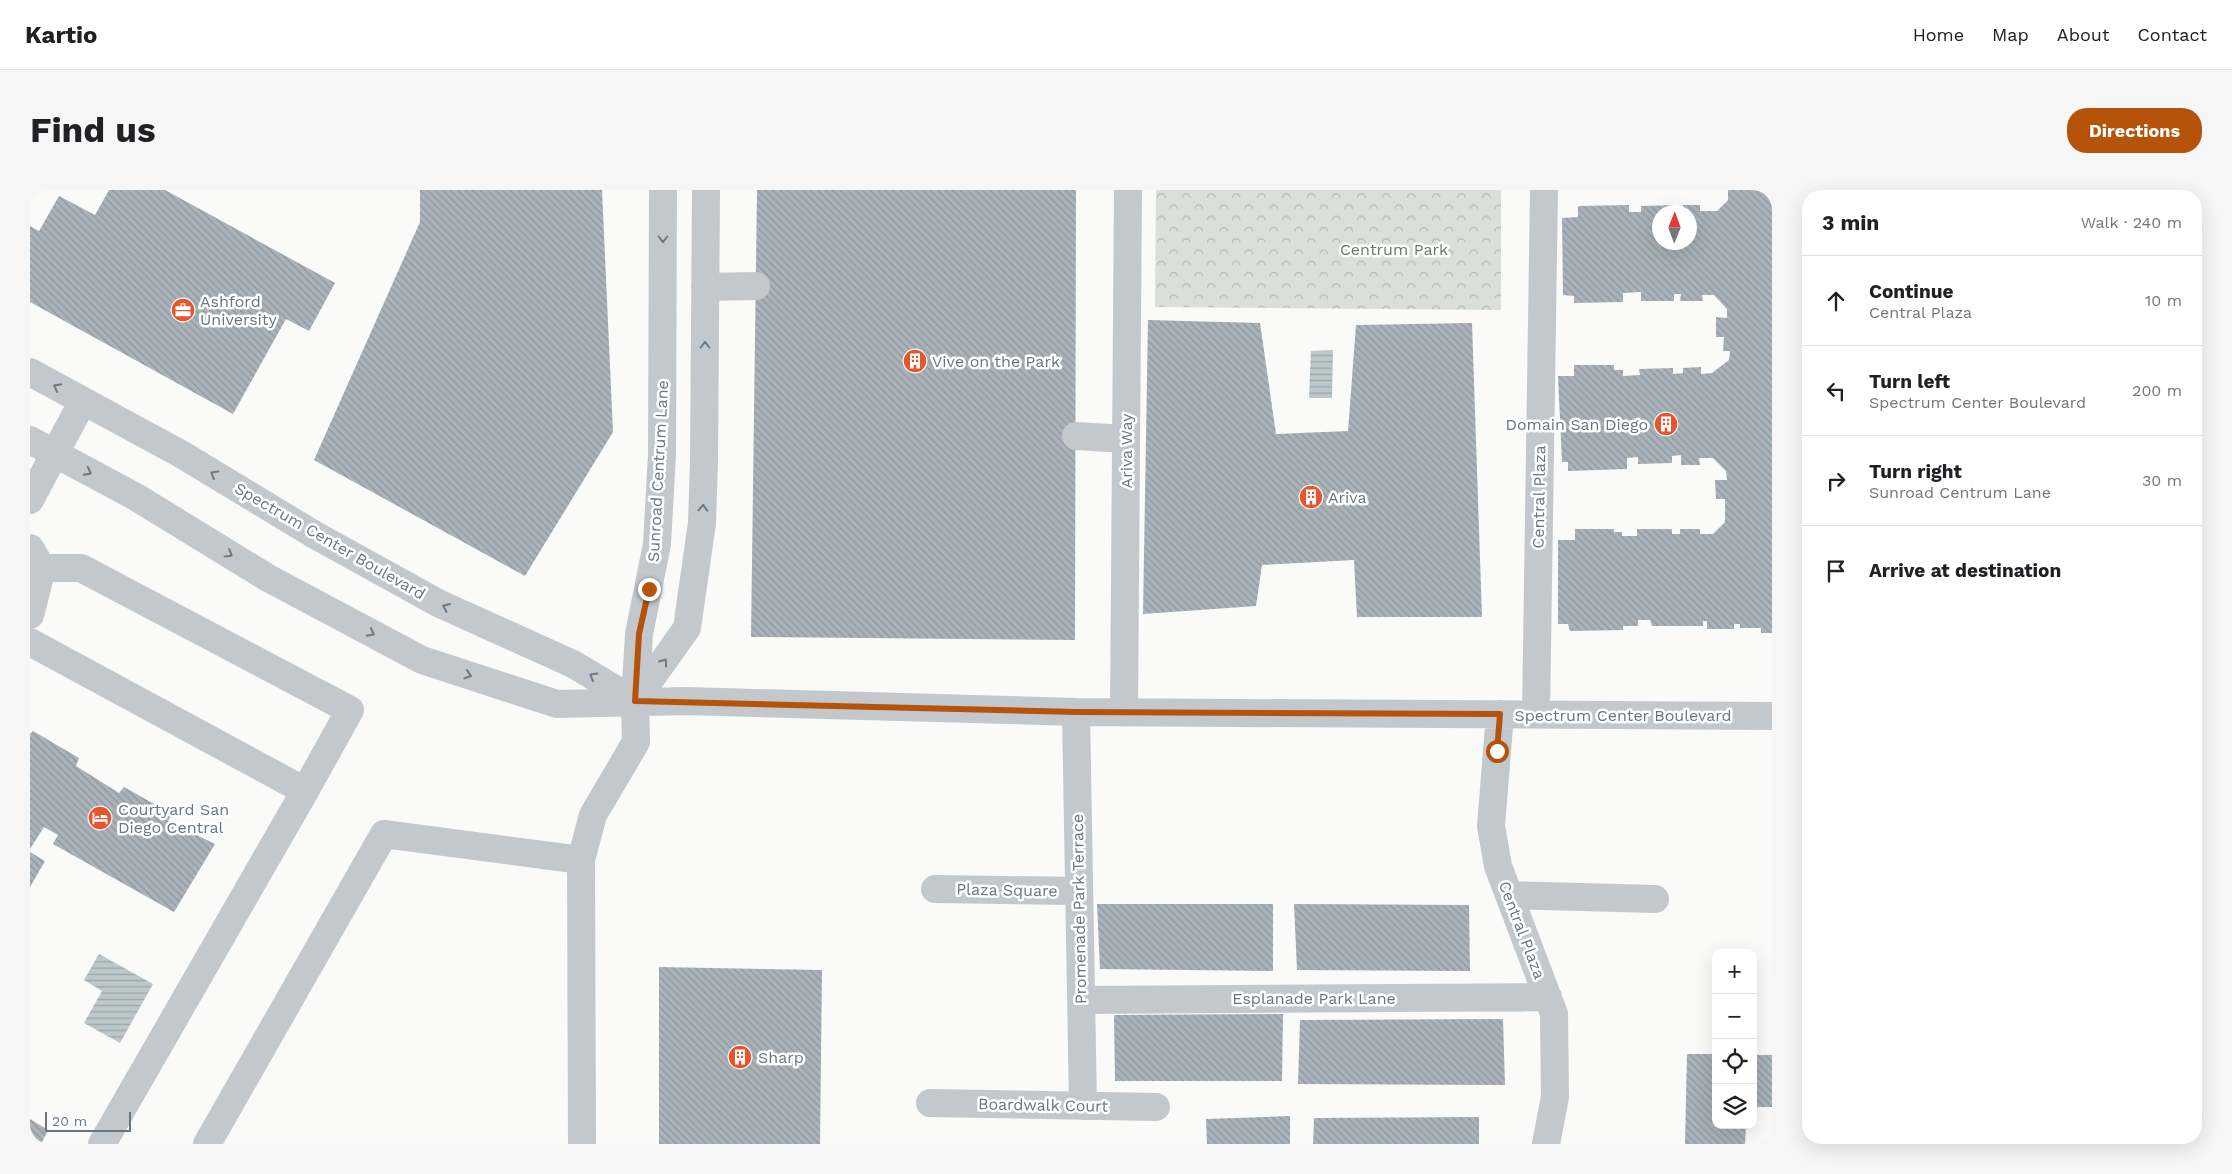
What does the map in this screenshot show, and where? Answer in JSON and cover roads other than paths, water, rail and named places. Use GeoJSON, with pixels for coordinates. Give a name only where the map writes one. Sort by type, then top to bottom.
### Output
{"type":"FeatureCollection","features":[{"type":"Feature","properties":{"kind":"street","name":"Sunroad Centrum Lane"},"geometry":{"type":"LineString","coordinates":[[582,1144],[581,860],[594,815],[636,742],[635,701],[639,634],[658,535],[662,454],[663,190]]}},
{"type":"Feature","properties":{"kind":"street"},"geometry":{"type":"LineString","coordinates":[[635,701],[687,628],[702,523],[706,190]]}},
{"type":"Feature","properties":{"kind":"street","name":"Ariva Way"},"geometry":{"type":"LineString","coordinates":[[1124,712],[1128,190]]}},
{"type":"Feature","properties":{"kind":"street","name":"Central Plaza"},"geometry":{"type":"LineString","coordinates":[[1536,714],[1544,190]]}},
{"type":"Feature","properties":{"kind":"street"},"geometry":{"type":"LineString","coordinates":[[706,286],[756,286]]}},
{"type":"Feature","properties":{"kind":"street","name":"Spectrum Center Boulevard"},"geometry":{"type":"LineString","coordinates":[[30,372],[182,454],[315,535],[438,603],[573,664],[635,701]]}},
{"type":"Feature","properties":{"kind":"street"},"geometry":{"type":"LineString","coordinates":[[30,500],[83,401]]}},
{"type":"Feature","properties":{"kind":"street"},"geometry":{"type":"LineString","coordinates":[[1076,436],[1126,438]]}},
{"type":"Feature","properties":{"kind":"street","name":"Spectrum Center Boulevard"},"geometry":{"type":"LineString","coordinates":[[30,440],[136,497],[268,578],[422,660],[557,704],[635,701],[1076,712],[1772,716]]}},
{"type":"Feature","properties":{"kind":"street"},"geometry":{"type":"LineString","coordinates":[[30,615],[36,558],[81,568],[350,710],[102,1144]]}},
{"type":"Feature","properties":{"kind":"street"},"geometry":{"type":"LineString","coordinates":[[30,642],[304,791]]}},
{"type":"Feature","properties":{"kind":"street","name":"Promenade Park Terrace"},"geometry":{"type":"LineString","coordinates":[[1076,712],[1083,1106]]}},
{"type":"Feature","properties":{"kind":"street","name":"Central Plaza"},"geometry":{"type":"LineString","coordinates":[[1500,714],[1491,826],[1498,866],[1554,1014],[1555,1097],[1546,1144]]}},
{"type":"Feature","properties":{"kind":"street"},"geometry":{"type":"LineString","coordinates":[[208,1144],[384,834],[581,860]]}},
{"type":"Feature","properties":{"kind":"street","name":"Plaza Square"},"geometry":{"type":"LineString","coordinates":[[935,889],[1079,891]]}},
{"type":"Feature","properties":{"kind":"street"},"geometry":{"type":"LineString","coordinates":[[1510,895],[1655,899]]}},
{"type":"Feature","properties":{"kind":"street","name":"Esplanade Park Lane"},"geometry":{"type":"LineString","coordinates":[[1081,1000],[1548,997]]}},
{"type":"Feature","properties":{"kind":"street","name":"Boardwalk Court"},"geometry":{"type":"LineString","coordinates":[[930,1103],[1156,1107]]}},
{"type":"Feature","properties":{"kind":"place","name":"Ashford University"},"geometry":{"type":"Point","coordinates":[183,310]}},
{"type":"Feature","properties":{"kind":"place","name":"Vive on the Park"},"geometry":{"type":"Point","coordinates":[915,361]}},
{"type":"Feature","properties":{"kind":"place","name":"Domain San Diego"},"geometry":{"type":"Point","coordinates":[1666,424]}},
{"type":"Feature","properties":{"kind":"place","name":"Ariva"},"geometry":{"type":"Point","coordinates":[1311,497]}},
{"type":"Feature","properties":{"kind":"place","name":"Courtyard San Diego Central"},"geometry":{"type":"Point","coordinates":[100,818]}},
{"type":"Feature","properties":{"kind":"place","name":"Sharp"},"geometry":{"type":"Point","coordinates":[740,1057]}},
{"type":"Feature","properties":{"kind":"park label","name":"Centrum Park"},"geometry":{"type":"Point","coordinates":[1394,249]}}]}
